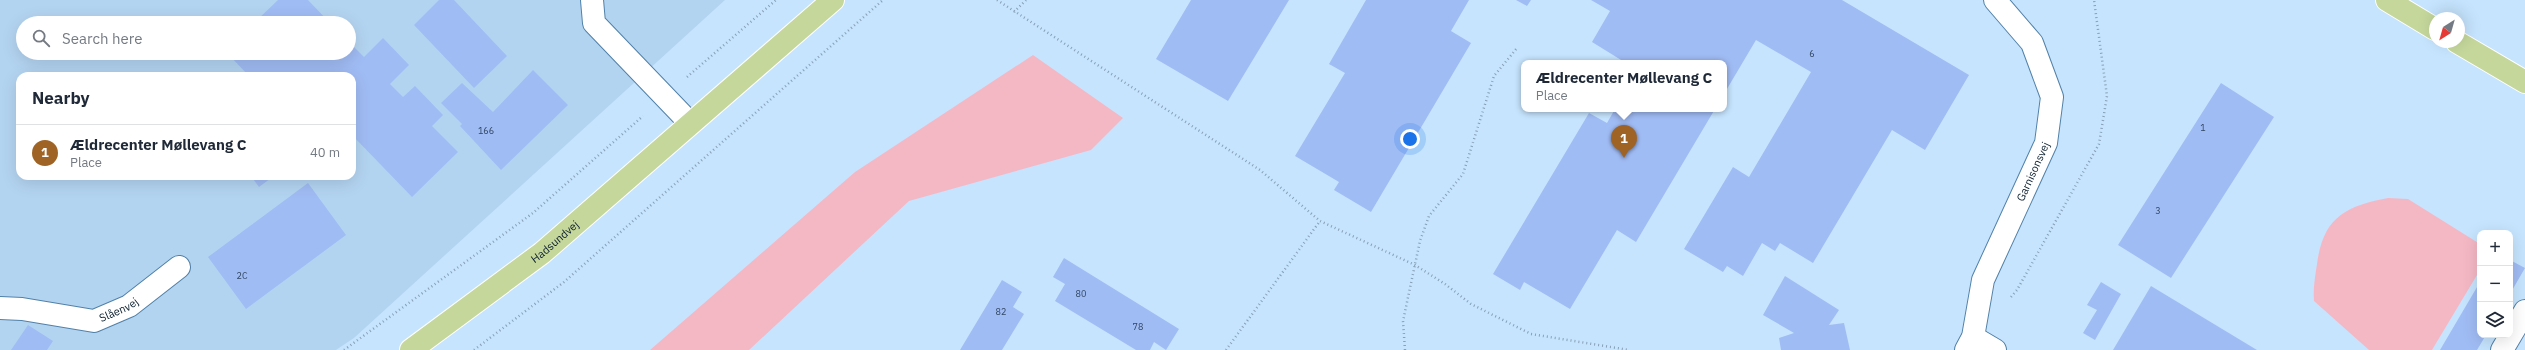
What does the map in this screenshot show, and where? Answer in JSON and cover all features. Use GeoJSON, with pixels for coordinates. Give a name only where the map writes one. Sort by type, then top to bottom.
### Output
{"type":"FeatureCollection","features":[{"type":"Feature","properties":{"kind":"main road","name":"Hadsundvej"},"geometry":{"type":"LineString","coordinates":[[411,350],[542,253],[833,0]]}},
{"type":"Feature","properties":{"kind":"main road"},"geometry":{"type":"LineString","coordinates":[[2386,0],[2429,25]]}},
{"type":"Feature","properties":{"kind":"main road"},"geometry":{"type":"LineString","coordinates":[[2465,47],[2525,82]]}},
{"type":"Feature","properties":{"kind":"street"},"geometry":{"type":"LineString","coordinates":[[592,0],[594,23],[690,123]]}},
{"type":"Feature","properties":{"kind":"street","name":"Garnisonsvej"},"geometry":{"type":"LineString","coordinates":[[1970,344],[1984,280],[2046,143],[2052,97],[2032,43],[1995,0]]}},
{"type":"Feature","properties":{"kind":"street","name":"Slåenvej"},"geometry":{"type":"LineString","coordinates":[[0,308],[94,321],[129,306],[179,267]]}},
{"type":"Feature","properties":{"kind":"street"},"geometry":{"type":"LineString","coordinates":[[2502,350],[2525,311]]}},
{"type":"Feature","properties":{"kind":"street"},"geometry":{"type":"LineString","coordinates":[[1970,344],[1995,350]]}},
{"type":"Feature","properties":{"kind":"path"},"geometry":{"type":"LineString","coordinates":[[344,350],[533,213],[776,0]]}},
{"type":"Feature","properties":{"kind":"path"},"geometry":{"type":"LineString","coordinates":[[474,350],[564,282],[883,0]]}},
{"type":"Feature","properties":{"kind":"path"},"geometry":{"type":"LineString","coordinates":[[997,0],[1260,170],[1320,221],[1415,265],[1445,284],[1470,304],[1531,334],[1629,350]]}},
{"type":"Feature","properties":{"kind":"path"},"geometry":{"type":"LineString","coordinates":[[1014,12],[1026,0]]}},
{"type":"Feature","properties":{"kind":"path"},"geometry":{"type":"LineString","coordinates":[[1405,350],[1403,321],[1415,265],[1429,216],[1463,174],[1494,76],[1517,48]]}},
{"type":"Feature","properties":{"kind":"path"},"geometry":{"type":"LineString","coordinates":[[1226,350],[1320,221]]}},
{"type":"Feature","properties":{"kind":"shaded area"},"geometry":{"type":"Polygon","coordinates":[[[0,0],[725,0],[354,338],[336,350],[0,350],[0,0]]]}},
{"type":"Feature","properties":{"kind":"shaded area"},"geometry":{"type":"Polygon","coordinates":[[[1033,55],[1123,118],[1091,150],[909,201],[749,350],[650,350],[855,172],[1033,55]]]}},
{"type":"Feature","properties":{"kind":"shaded area"},"geometry":{"type":"Polygon","coordinates":[[[2388,198],[2408,199],[2477,242],[2477,275],[2432,350],[2369,350],[2314,301],[2314,282],[2317,264],[2320,248],[2325,235],[2331,225],[2348,210],[2373,201],[2388,198]]]}},
{"type":"Feature","properties":{"kind":"building"},"geometry":{"type":"Polygon","coordinates":[[[278,0],[308,0],[323,16],[261,16],[278,0]]]}},
{"type":"Feature","properties":{"kind":"building"},"geometry":{"type":"Polygon","coordinates":[[[439,0],[454,0],[507,56],[474,88],[414,25],[439,0]]]}},
{"type":"Feature","properties":{"kind":"building"},"geometry":{"type":"Polygon","coordinates":[[[1191,0],[1289,0],[1228,101],[1156,59],[1191,0]]]}},
{"type":"Feature","properties":{"kind":"building"},"geometry":{"type":"Polygon","coordinates":[[[1366,0],[1469,0],[1451,31],[1471,43],[1371,212],[1334,190],[1339,182],[1295,156],[1345,73],[1329,64],[1366,0]]]}},
{"type":"Feature","properties":{"kind":"building"},"geometry":{"type":"Polygon","coordinates":[[[1516,0],[1531,0],[1527,6],[1516,0]]]}},
{"type":"Feature","properties":{"kind":"building"},"geometry":{"type":"Polygon","coordinates":[[[1591,0],[1842,0],[1969,75],[1925,150],[1892,130],[1813,263],[1780,243],[1775,251],[1762,243],[1743,276],[1727,266],[1723,272],[1684,249],[1733,167],[1749,177],[1811,72],[1756,40],[1727,89],[1727,60],[1621,60],[1592,42],[1610,11],[1591,0]]]}},
{"type":"Feature","properties":{"kind":"building"},"geometry":{"type":"Polygon","coordinates":[[[383,38],[409,65],[390,84],[403,97],[415,86],[443,115],[432,126],[458,152],[412,197],[356,139],[356,72],[245,72],[234,60],[356,60],[356,49],[364,57],[383,38]]]}},
{"type":"Feature","properties":{"kind":"building"},"geometry":{"type":"Polygon","coordinates":[[[533,70],[568,105],[501,170],[460,126],[462,124],[441,103],[462,83],[493,112],[533,70]]]}},
{"type":"Feature","properties":{"kind":"building"},"geometry":{"type":"Polygon","coordinates":[[[2221,83],[2274,117],[2171,278],[2118,245],[2221,83]]]}},
{"type":"Feature","properties":{"kind":"building"},"geometry":{"type":"Polygon","coordinates":[[[1613,112],[1713,112],[1636,242],[1617,230],[1570,309],[1524,282],[1520,290],[1493,274],[1589,113],[1607,123],[1613,112]]]}},
{"type":"Feature","properties":{"kind":"building"},"geometry":{"type":"Polygon","coordinates":[[[254,180],[269,180],[259,187],[254,180]]]}},
{"type":"Feature","properties":{"kind":"building"},"geometry":{"type":"Polygon","coordinates":[[[308,183],[346,235],[246,309],[208,257],[308,183]]]}},
{"type":"Feature","properties":{"kind":"building"},"geometry":{"type":"Polygon","coordinates":[[[1064,258],[1179,329],[1166,350],[1154,342],[1150,350],[1136,350],[1055,301],[1065,284],[1053,277],[1064,258]]]}},
{"type":"Feature","properties":{"kind":"building"},"geometry":{"type":"Polygon","coordinates":[[[2513,262],[2525,268],[2513,289],[2513,262]]]}},
{"type":"Feature","properties":{"kind":"building"},"geometry":{"type":"Polygon","coordinates":[[[1785,276],[1839,310],[1829,325],[1844,323],[1850,350],[1781,350],[1779,338],[1794,333],[1763,315],[1785,276]]]}},
{"type":"Feature","properties":{"kind":"building"},"geometry":{"type":"Polygon","coordinates":[[[1002,280],[1022,292],[1013,307],[1024,314],[1002,350],[960,350],[1002,280]]]}},
{"type":"Feature","properties":{"kind":"building"},"geometry":{"type":"Polygon","coordinates":[[[2101,282],[2121,294],[2095,340],[2083,333],[2097,310],[2087,305],[2101,282]]]}},
{"type":"Feature","properties":{"kind":"building"},"geometry":{"type":"Polygon","coordinates":[[[2151,286],[2257,350],[2113,350],[2151,286]]]}},
{"type":"Feature","properties":{"kind":"building"},"geometry":{"type":"Polygon","coordinates":[[[2477,287],[2477,338],[2484,338],[2477,350],[2440,350],[2477,287]]]}},
{"type":"Feature","properties":{"kind":"building"},"geometry":{"type":"Polygon","coordinates":[[[28,325],[53,341],[47,350],[11,350],[28,325]]]}},
{"type":"Feature","properties":{"kind":"place","name":"Ældrecenter Møllevang C"},"geometry":{"type":"Point","coordinates":[1624,158]}}]}
